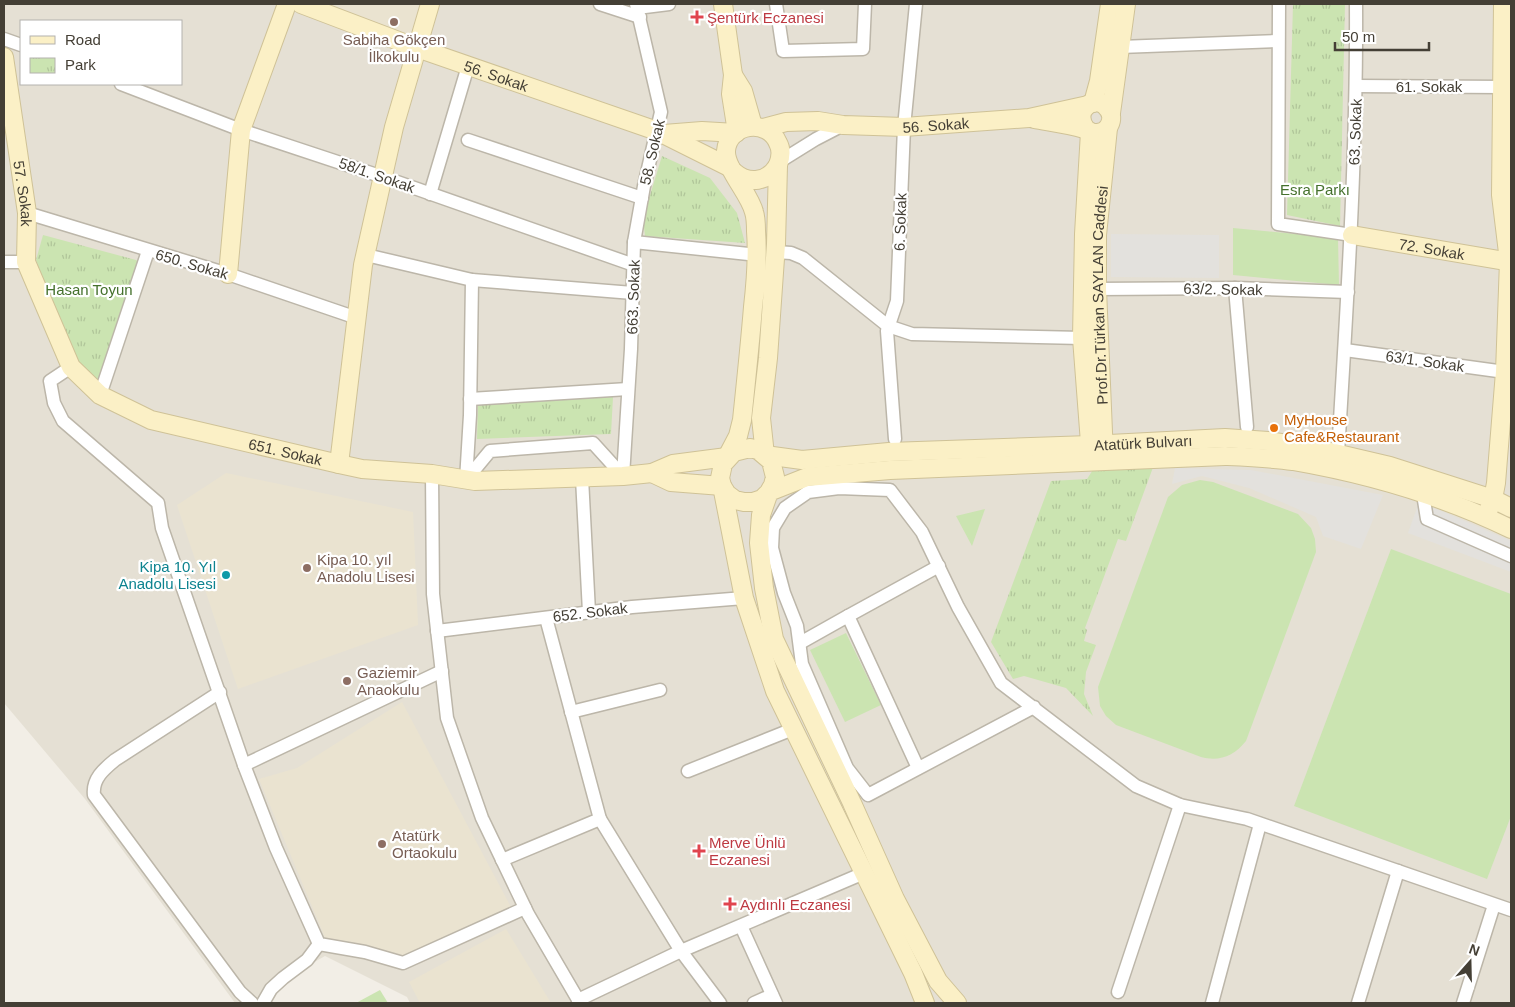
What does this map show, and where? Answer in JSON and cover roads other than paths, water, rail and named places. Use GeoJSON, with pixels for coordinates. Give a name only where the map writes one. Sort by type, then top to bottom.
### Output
{"type":"FeatureCollection","features":[{"type":"Feature","properties":{"kind":"street"},"geometry":{"type":"LineString","coordinates":[[228,274],[241,130],[287,4]]}},
{"type":"Feature","properties":{"kind":"street","name":"56. Sokak"},"geometry":{"type":"LineString","coordinates":[[301,4],[417,48],[660,132],[732,170]]}},
{"type":"Feature","properties":{"kind":"street"},"geometry":{"type":"LineString","coordinates":[[339,464],[366,255],[394,127],[430,4]]}},
{"type":"Feature","properties":{"kind":"street"},"geometry":{"type":"LineString","coordinates":[[600,4],[638,10],[669,4]]}},
{"type":"Feature","properties":{"kind":"street"},"geometry":{"type":"LineString","coordinates":[[723,4],[733,74],[731,94],[747,130]]}},
{"type":"Feature","properties":{"kind":"street"},"geometry":{"type":"LineString","coordinates":[[776,4],[783,51],[863,49],[865,4]]}},
{"type":"Feature","properties":{"kind":"street","name":"6. Sokak"},"geometry":{"type":"LineString","coordinates":[[895,439],[888,326],[896,301],[904,126],[916,4]]}},
{"type":"Feature","properties":{"kind":"street"},"geometry":{"type":"LineString","coordinates":[[1088,130],[1081,121],[1081,116],[1082,112],[1090,104],[1099,81],[1110,4]]}},
{"type":"Feature","properties":{"kind":"street","name":"Prof.Dr.Türkan SAYLAN Caddesi"},"geometry":{"type":"LineString","coordinates":[[1097,453],[1097,235],[1109,120],[1126,4]]}},
{"type":"Feature","properties":{"kind":"street"},"geometry":{"type":"LineString","coordinates":[[1279,4],[1278,224],[1352,235]]}},
{"type":"Feature","properties":{"kind":"street","name":"63. Sokak"},"geometry":{"type":"LineString","coordinates":[[1338,453],[1352,235],[1357,86],[1356,4]]}},
{"type":"Feature","properties":{"kind":"street"},"geometry":{"type":"LineString","coordinates":[[1486,517],[1494,499],[1510,262],[1501,195],[1503,4]]}},
{"type":"Feature","properties":{"kind":"street","name":"58. Sokak"},"geometry":{"type":"LineString","coordinates":[[634,242],[642,198],[660,132],[661,112],[638,10]]}},
{"type":"Feature","properties":{"kind":"street"},"geometry":{"type":"LineString","coordinates":[[4,39],[20,46]]}},
{"type":"Feature","properties":{"kind":"street"},"geometry":{"type":"LineString","coordinates":[[1120,47],[1278,41]]}},
{"type":"Feature","properties":{"kind":"street","name":"57. Sokak"},"geometry":{"type":"LineString","coordinates":[[4,59],[27,213],[27,242]]}},
{"type":"Feature","properties":{"kind":"street"},"geometry":{"type":"LineString","coordinates":[[430,194],[468,66]]}},
{"type":"Feature","properties":{"kind":"street","name":"58/1. Sokak"},"geometry":{"type":"LineString","coordinates":[[124,85],[241,130],[383,177],[634,265]]}},
{"type":"Feature","properties":{"kind":"street","name":"61. Sokak"},"geometry":{"type":"LineString","coordinates":[[1357,86],[1502,87]]}},
{"type":"Feature","properties":{"kind":"street"},"geometry":{"type":"LineString","coordinates":[[1090,104],[1102,104],[1106,106],[1109,120],[1100,133],[1029,118],[1090,104]]}},
{"type":"Feature","properties":{"kind":"street","name":"56. Sokak"},"geometry":{"type":"LineString","coordinates":[[660,132],[747,130],[786,122],[818,121],[843,125],[904,126],[1029,118]]}},
{"type":"Feature","properties":{"kind":"street","name":"56. Sokak"},"geometry":{"type":"LineString","coordinates":[[779,163],[816,139],[843,125]]}},
{"type":"Feature","properties":{"kind":"street"},"geometry":{"type":"LineString","coordinates":[[925,1003],[913,974],[775,691],[744,598],[720,471],[738,436],[742,420],[758,255],[754,212],[727,160],[726,152],[730,139],[747,130],[771,133],[777,140],[781,152],[776,252],[768,358],[761,418],[765,455],[771,461],[775,477],[761,515],[759,544],[764,588],[774,639],[852,803],[895,899],[938,981],[957,1003]]}},
{"type":"Feature","properties":{"kind":"street","name":"Prof.Dr.Türkan SAYLAN Caddesi"},"geometry":{"type":"LineString","coordinates":[[1088,130],[1082,338],[1097,453]]}},
{"type":"Feature","properties":{"kind":"street"},"geometry":{"type":"LineString","coordinates":[[468,140],[642,198]]}},
{"type":"Feature","properties":{"kind":"street"},"geometry":{"type":"LineString","coordinates":[[732,170],[744,178],[760,180],[771,174],[779,163]]}},
{"type":"Feature","properties":{"kind":"street","name":"650. Sokak"},"geometry":{"type":"LineString","coordinates":[[27,213],[228,274],[357,318]]}},
{"type":"Feature","properties":{"kind":"street","name":"72. Sokak"},"geometry":{"type":"LineString","coordinates":[[1352,235],[1510,262]]}},
{"type":"Feature","properties":{"kind":"street","name":"651. Sokak"},"geometry":{"type":"LineString","coordinates":[[27,242],[26,262],[71,367],[100,395],[151,420],[362,469],[432,474],[475,481],[582,478],[652,473]]}},
{"type":"Feature","properties":{"kind":"street","name":"663. Sokak"},"geometry":{"type":"LineString","coordinates":[[623,476],[634,242],[758,255]]}},
{"type":"Feature","properties":{"kind":"street"},"geometry":{"type":"LineString","coordinates":[[100,395],[148,251]]}},
{"type":"Feature","properties":{"kind":"street"},"geometry":{"type":"LineString","coordinates":[[776,252],[791,253],[803,258],[888,326],[912,334],[1082,338]]}},
{"type":"Feature","properties":{"kind":"street"},"geometry":{"type":"LineString","coordinates":[[366,255],[472,280],[633,293]]}},
{"type":"Feature","properties":{"kind":"street"},"geometry":{"type":"LineString","coordinates":[[4,262],[26,262]]}},
{"type":"Feature","properties":{"kind":"street"},"geometry":{"type":"LineString","coordinates":[[466,480],[470,399],[472,280]]}},
{"type":"Feature","properties":{"kind":"street","name":"63/2. Sokak"},"geometry":{"type":"LineString","coordinates":[[1096,288],[1235,288],[1348,292]]}},
{"type":"Feature","properties":{"kind":"street"},"geometry":{"type":"LineString","coordinates":[[1235,288],[1247,427]]}},
{"type":"Feature","properties":{"kind":"street","name":"63/1. Sokak"},"geometry":{"type":"LineString","coordinates":[[1344,350],[1504,372]]}},
{"type":"Feature","properties":{"kind":"street"},"geometry":{"type":"LineString","coordinates":[[71,367],[50,381],[54,403],[63,421],[158,503],[162,528],[244,765],[276,848],[319,944]]}},
{"type":"Feature","properties":{"kind":"street"},"geometry":{"type":"LineString","coordinates":[[470,399],[628,389]]}},
{"type":"Feature","properties":{"kind":"street","name":"Atatürk Bulvarı"},"geometry":{"type":"LineString","coordinates":[[722,486],[727,494],[735,500],[753,502],[762,499],[769,492],[806,478],[1097,453],[1225,438],[1268,441],[1338,453],[1390,466],[1494,499],[1511,508]]}},
{"type":"Feature","properties":{"kind":"street"},"geometry":{"type":"LineString","coordinates":[[466,480],[490,451],[593,443],[623,476]]}},
{"type":"Feature","properties":{"kind":"street","name":"Atatürk Bulvarı"},"geometry":{"type":"LineString","coordinates":[[652,473],[673,464],[727,457],[741,449],[750,448],[765,455],[802,460],[889,452],[1225,456],[1284,460],[1345,472],[1423,494],[1486,517],[1511,529]]}},
{"type":"Feature","properties":{"kind":"street"},"geometry":{"type":"LineString","coordinates":[[652,473],[671,482],[722,486]]}},
{"type":"Feature","properties":{"kind":"street"},"geometry":{"type":"LineString","coordinates":[[432,474],[433,594],[447,718],[482,818],[525,908],[579,1002],[681,951],[864,873]]}},
{"type":"Feature","properties":{"kind":"street"},"geometry":{"type":"LineString","coordinates":[[582,478],[589,612]]}},
{"type":"Feature","properties":{"kind":"street"},"geometry":{"type":"LineString","coordinates":[[868,795],[847,768],[802,664],[797,626],[784,593],[772,548],[773,528],[785,508],[808,492],[839,488],[890,490],[922,532],[958,607],[1001,683],[1136,786],[1180,805],[1247,819],[1511,910]]}},
{"type":"Feature","properties":{"kind":"street"},"geometry":{"type":"LineString","coordinates":[[1423,494],[1427,519],[1511,556]]}},
{"type":"Feature","properties":{"kind":"street"},"geometry":{"type":"LineString","coordinates":[[800,643],[938,566]]}},
{"type":"Feature","properties":{"kind":"street","name":"652. Sokak"},"geometry":{"type":"LineString","coordinates":[[437,631],[632,607],[744,598]]}},
{"type":"Feature","properties":{"kind":"street"},"geometry":{"type":"LineString","coordinates":[[848,616],[918,768]]}},
{"type":"Feature","properties":{"kind":"street"},"geometry":{"type":"LineString","coordinates":[[546,618],[600,819],[681,951],[720,1003]]}},
{"type":"Feature","properties":{"kind":"street"},"geometry":{"type":"LineString","coordinates":[[244,765],[442,671]]}},
{"type":"Feature","properties":{"kind":"street"},"geometry":{"type":"LineString","coordinates":[[571,712],[660,690]]}},
{"type":"Feature","properties":{"kind":"street"},"geometry":{"type":"LineString","coordinates":[[220,692],[115,760],[104,770],[93,787],[94,795],[240,992],[252,1003]]}},
{"type":"Feature","properties":{"kind":"street"},"geometry":{"type":"LineString","coordinates":[[852,803],[1034,708]]}},
{"type":"Feature","properties":{"kind":"street"},"geometry":{"type":"LineString","coordinates":[[688,771],[793,728]]}},
{"type":"Feature","properties":{"kind":"street"},"geometry":{"type":"LineString","coordinates":[[1118,992],[1180,805]]}},
{"type":"Feature","properties":{"kind":"street"},"geometry":{"type":"LineString","coordinates":[[502,860],[600,819]]}},
{"type":"Feature","properties":{"kind":"street"},"geometry":{"type":"LineString","coordinates":[[1212,1003],[1260,824]]}},
{"type":"Feature","properties":{"kind":"street"},"geometry":{"type":"LineString","coordinates":[[1358,1003],[1398,871]]}},
{"type":"Feature","properties":{"kind":"street"},"geometry":{"type":"LineString","coordinates":[[1463,1003],[1494,905]]}},
{"type":"Feature","properties":{"kind":"street"},"geometry":{"type":"LineString","coordinates":[[319,944],[365,952],[403,963],[525,908]]}},
{"type":"Feature","properties":{"kind":"street"},"geometry":{"type":"LineString","coordinates":[[741,926],[774,999],[754,1003]]}},
{"type":"Feature","properties":{"kind":"street"},"geometry":{"type":"LineString","coordinates":[[264,1003],[271,989],[307,960],[319,944]]}},
{"type":"Feature","properties":{"kind":"place","name":"Şentürk Eczanesi"},"geometry":{"type":"Point","coordinates":[697,17]}},
{"type":"Feature","properties":{"kind":"place","name":"Sabiha Gökçen İlkokulu"},"geometry":{"type":"Point","coordinates":[394,22]}},
{"type":"Feature","properties":{"kind":"place","name":"MyHouse Cafe&Restaurant"},"geometry":{"type":"Point","coordinates":[1274,428]}},
{"type":"Feature","properties":{"kind":"place","name":"Kipa 10. yıl Anadolu Lisesi"},"geometry":{"type":"Point","coordinates":[307,568]}},
{"type":"Feature","properties":{"kind":"place","name":"Kipa 10. Yıl Anadolu Lisesi"},"geometry":{"type":"Point","coordinates":[226,575]}},
{"type":"Feature","properties":{"kind":"place","name":"Gaziemir Anaokulu"},"geometry":{"type":"Point","coordinates":[347,681]}},
{"type":"Feature","properties":{"kind":"place","name":"Atatürk Ortaokulu"},"geometry":{"type":"Point","coordinates":[382,844]}},
{"type":"Feature","properties":{"kind":"place","name":"Merve Ünlü Eczanesi"},"geometry":{"type":"Point","coordinates":[699,851]}},
{"type":"Feature","properties":{"kind":"place","name":"Aydınlı Eczanesi"},"geometry":{"type":"Point","coordinates":[730,904]}},
{"type":"Feature","properties":{"kind":"park label","name":"Esra Parkı"},"geometry":{"type":"Point","coordinates":[1315,189]}},
{"type":"Feature","properties":{"kind":"park label","name":"Hasan Toyun"},"geometry":{"type":"Point","coordinates":[89,289]}}]}
